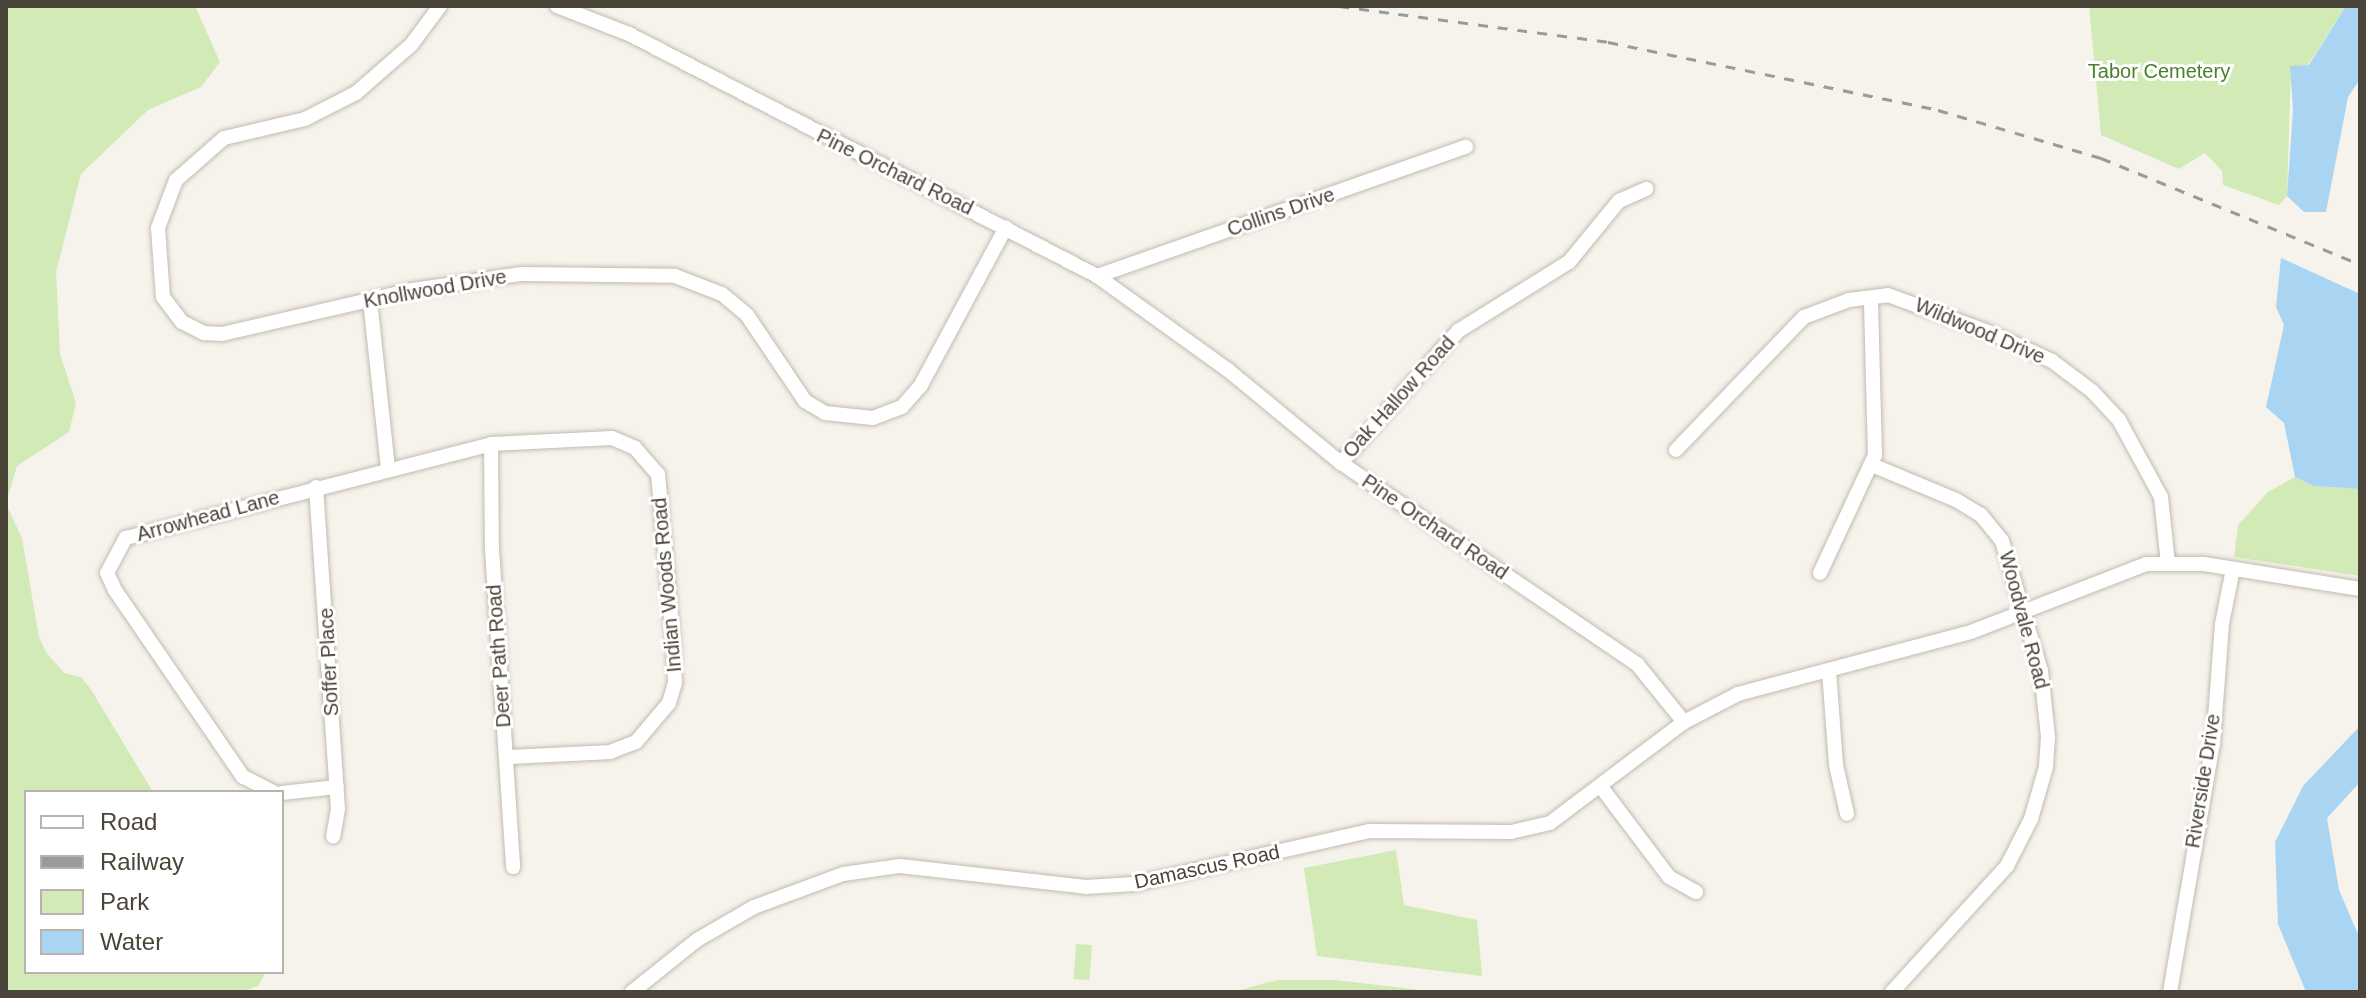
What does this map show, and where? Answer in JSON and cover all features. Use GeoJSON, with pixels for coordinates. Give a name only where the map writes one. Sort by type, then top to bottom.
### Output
{"type":"FeatureCollection","features":[{"type":"Feature","properties":{"kind":"street","name":"Knollwood Drive"},"geometry":{"type":"LineString","coordinates":[[440,6],[411,45],[356,93],[305,119],[224,138],[200,155],[176,180],[158,228],[163,297],[182,322],[204,333],[222,334],[370,300],[522,274],[675,276],[722,294],[747,315],[805,401],[825,413],[873,418],[902,407],[921,385],[1006,227]]}},
{"type":"Feature","properties":{"kind":"street","name":"Pine Orchard Road"},"geometry":{"type":"LineString","coordinates":[[557,6],[629,34],[785,119],[1006,227],[1097,276],[1228,370],[1341,463],[1637,664],[1684,722]]}},
{"type":"Feature","properties":{"kind":"street","name":"Collins Drive"},"geometry":{"type":"LineString","coordinates":[[1097,276],[1466,147]]}},
{"type":"Feature","properties":{"kind":"street","name":"Oak Hallow Road"},"geometry":{"type":"LineString","coordinates":[[1341,463],[1458,331],[1569,262],[1619,201],[1646,189]]}},
{"type":"Feature","properties":{"kind":"street","name":"Wildwood Drive"},"geometry":{"type":"LineString","coordinates":[[1676,450],[1804,317],[1888,295],[1932,308],[2052,361],[2092,391],[2119,420],[2161,497],[2168,564]]}},
{"type":"Feature","properties":{"kind":"street"},"geometry":{"type":"LineString","coordinates":[[1820,573],[1872,465],[1871,298]]}},
{"type":"Feature","properties":{"kind":"street"},"geometry":{"type":"LineString","coordinates":[[370,300],[388,469]]}},
{"type":"Feature","properties":{"kind":"street","name":"Indian Woods Road"},"geometry":{"type":"LineString","coordinates":[[388,469],[491,444],[612,438],[649,459],[658,474],[673,638],[675,683],[669,703],[636,742],[581,755],[506,757]]}},
{"type":"Feature","properties":{"kind":"street","name":"Deer Path Road"},"geometry":{"type":"LineString","coordinates":[[491,444],[492,549],[513,867]]}},
{"type":"Feature","properties":{"kind":"street","name":"Woodvale Road"},"geometry":{"type":"LineString","coordinates":[[1872,465],[1981,515],[2002,541],[2041,671],[2048,737],[2046,767],[2031,819],[2007,866],[1892,992]]}},
{"type":"Feature","properties":{"kind":"street","name":"Arrowhead Lane"},"geometry":{"type":"LineString","coordinates":[[269,790],[243,777],[107,573],[126,538],[388,469]]}},
{"type":"Feature","properties":{"kind":"street","name":"Soffer Place"},"geometry":{"type":"LineString","coordinates":[[316,487],[337,787],[333,837]]}},
{"type":"Feature","properties":{"kind":"street"},"geometry":{"type":"LineString","coordinates":[[1684,722],[1738,694],[1971,632],[2022,609],[2146,564],[2233,569],[2360,589]]}},
{"type":"Feature","properties":{"kind":"street","name":"Riverside Drive"},"geometry":{"type":"LineString","coordinates":[[2170,992],[2213,744],[2222,624],[2233,569]]}},
{"type":"Feature","properties":{"kind":"street"},"geometry":{"type":"LineString","coordinates":[[1829,671],[1836,765],[1847,814]]}},
{"type":"Feature","properties":{"kind":"street","name":"Damascus Road"},"geometry":{"type":"LineString","coordinates":[[632,992],[697,940],[754,907],[843,874],[900,866],[1086,887],[1134,884],[1370,831],[1511,832],[1550,823],[1684,722]]}},
{"type":"Feature","properties":{"kind":"street"},"geometry":{"type":"LineString","coordinates":[[284,793],[337,787]]}},
{"type":"Feature","properties":{"kind":"street"},"geometry":{"type":"LineString","coordinates":[[1601,787],[1669,877],[1696,892]]}},
{"type":"Feature","properties":{"kind":"green space"},"geometry":{"type":"Polygon","coordinates":[[[6,6],[195,6],[220,62],[201,87],[148,110],[81,174],[56,272],[60,354],[76,403],[69,432],[17,466],[6,503],[6,6]]]}},
{"type":"Feature","properties":{"kind":"green space","name":"Tabor Cemetery"},"geometry":{"type":"Polygon","coordinates":[[[2089,6],[2346,6],[2308,65],[2291,67],[2287,196],[2279,205],[2223,185],[2222,171],[2205,153],[2179,169],[2101,135],[2089,6]]]}},
{"type":"Feature","properties":{"kind":"green space"},"geometry":{"type":"Polygon","coordinates":[[[2295,477],[2314,486],[2360,489],[2360,576],[2234,557],[2238,525],[2268,492],[2295,477]]]}},
{"type":"Feature","properties":{"kind":"green space"},"geometry":{"type":"Polygon","coordinates":[[[6,504],[22,538],[39,637],[46,652],[64,673],[81,677],[90,688],[152,790],[24,790],[24,974],[265,974],[258,986],[242,992],[6,992],[6,504]]]}},
{"type":"Feature","properties":{"kind":"green space"},"geometry":{"type":"Polygon","coordinates":[[[1396,850],[1404,905],[1477,920],[1482,976],[1317,956],[1304,868],[1396,850]]]}},
{"type":"Feature","properties":{"kind":"green space"},"geometry":{"type":"Polygon","coordinates":[[[1076,944],[1092,945],[1090,980],[1074,979],[1076,944]]]}},
{"type":"Feature","properties":{"kind":"green space"},"geometry":{"type":"Polygon","coordinates":[[[1277,980],[1335,980],[1437,992],[1233,992],[1277,980]]]}},
{"type":"Feature","properties":{"kind":"water"},"geometry":{"type":"Polygon","coordinates":[[[2346,6],[2360,6],[2360,79],[2348,97],[2326,212],[2304,212],[2287,196],[2293,110],[2290,66],[2309,65],[2346,6]]]}},
{"type":"Feature","properties":{"kind":"water"},"geometry":{"type":"Polygon","coordinates":[[[2281,258],[2360,294],[2360,489],[2314,486],[2295,477],[2284,423],[2266,407],[2284,325],[2276,307],[2281,258]]]}},
{"type":"Feature","properties":{"kind":"water"},"geometry":{"type":"Polygon","coordinates":[[[2360,726],[2360,782],[2327,818],[2339,890],[2360,939],[2360,992],[2306,992],[2278,924],[2275,842],[2303,786],[2360,726]]]}},
{"type":"Feature","properties":{"kind":"railway"},"geometry":{"type":"LineString","coordinates":[[1339,6],[1608,42],[1938,110],[2101,158],[2360,264]]}}]}
